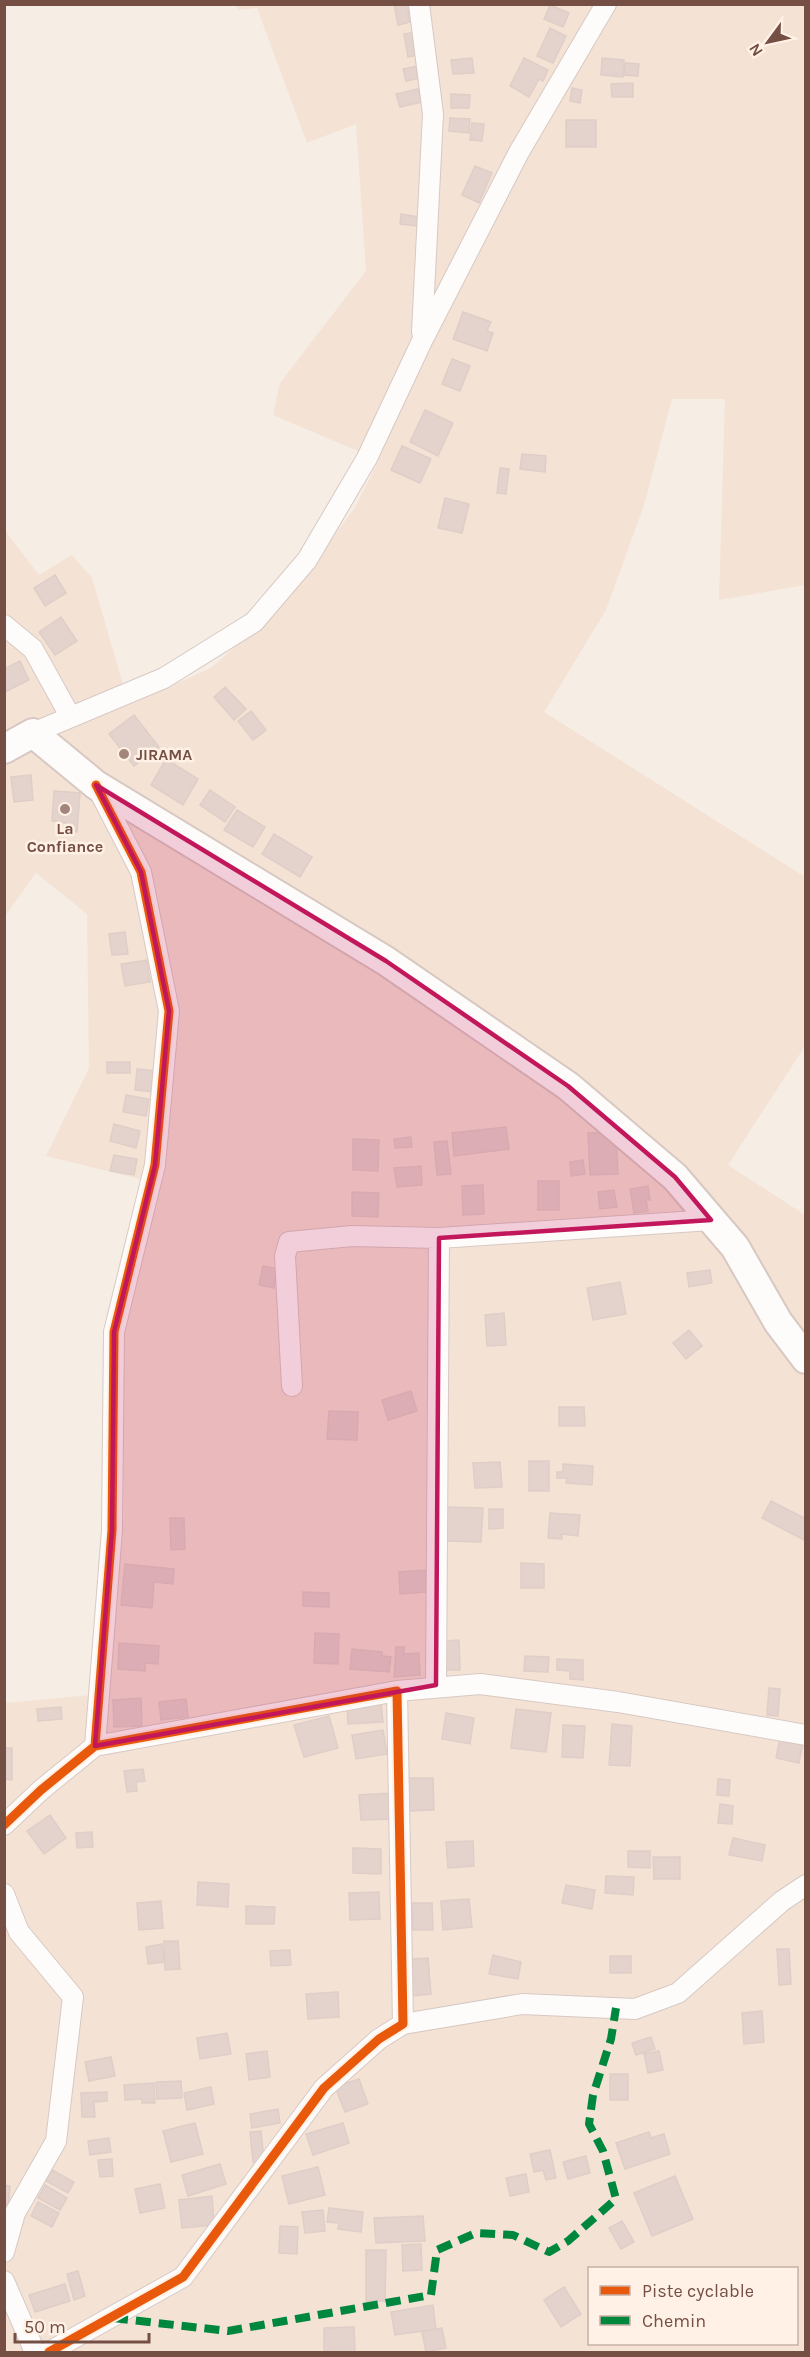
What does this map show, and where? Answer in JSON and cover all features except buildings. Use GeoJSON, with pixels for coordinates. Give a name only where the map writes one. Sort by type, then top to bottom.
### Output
{"type":"FeatureCollection","features":[{"type":"Feature","properties":{"kind":"street"},"geometry":{"type":"LineString","coordinates":[[419,4],[433,114],[422,341]]}},
{"type":"Feature","properties":{"kind":"street"},"geometry":{"type":"LineString","coordinates":[[4,750],[33,733],[70,716],[164,678],[254,622],[307,560],[367,458],[422,341],[519,152],[606,4]]}},
{"type":"Feature","properties":{"kind":"street"},"geometry":{"type":"LineString","coordinates":[[4,625],[33,649],[70,716]]}},
{"type":"Feature","properties":{"kind":"street"},"geometry":{"type":"LineString","coordinates":[[33,733],[96,785],[386,960],[568,1086],[675,1177],[735,1247],[778,1322],[806,1359]]}},
{"type":"Feature","properties":{"kind":"street"},"geometry":{"type":"LineString","coordinates":[[95,1746],[112,1530],[114,1332],[155,1165],[169,1011],[141,872],[96,785]]}},
{"type":"Feature","properties":{"kind":"street"},"geometry":{"type":"LineString","coordinates":[[292,1386],[285,1256],[289,1242],[352,1236],[439,1238],[711,1220]]}},
{"type":"Feature","properties":{"kind":"street"},"geometry":{"type":"LineString","coordinates":[[436,1685],[439,1238]]}},
{"type":"Feature","properties":{"kind":"street"},"geometry":{"type":"LineString","coordinates":[[4,1826],[41,1790],[95,1746],[436,1685],[480,1684],[618,1702],[806,1735]]}},
{"type":"Feature","properties":{"kind":"street"},"geometry":{"type":"LineString","coordinates":[[397,1691],[403,2024]]}},
{"type":"Feature","properties":{"kind":"street"},"geometry":{"type":"LineString","coordinates":[[49,2352],[183,2277],[324,2088],[379,2039],[403,2024],[522,2004],[635,2009],[678,1993],[782,1901],[806,1886]]}},
{"type":"Feature","properties":{"kind":"street"},"geometry":{"type":"LineString","coordinates":[[4,1894],[20,1932],[73,1998],[56,2141],[15,2213],[4,2252]]}},
{"type":"Feature","properties":{"kind":"street"},"geometry":{"type":"LineString","coordinates":[[4,2281],[35,2352]]}},
{"type":"Feature","properties":{"kind":"highlighted area"},"geometry":{"type":"Polygon","coordinates":[[[96,785],[386,961],[568,1086],[675,1177],[711,1220],[439,1238],[436,1685],[95,1746],[112,1530],[114,1332],[155,1165],[169,1011],[141,872],[96,785]]]}},
{"type":"Feature","properties":{"kind":"shaded area"},"geometry":{"type":"Polygon","coordinates":[[[236,5],[805,5],[805,585],[719,600],[725,399],[672,399],[644,505],[606,610],[544,712],[805,877],[805,1046],[728,1165],[805,1215],[805,2352],[5,2352],[5,1703],[102,1694],[124,1516],[123,1320],[156,1183],[46,1156],[89,1068],[87,914],[36,873],[5,916],[4,529],[39,575],[72,555],[92,578],[129,705],[211,668],[282,605],[354,509],[379,460],[273,415],[280,383],[366,271],[356,124],[307,143],[257,8],[238,10],[236,5]]]}},
{"type":"Feature","properties":{"kind":"marked path"},"geometry":{"type":"LineString","coordinates":[[113,2318],[228,2331],[431,2295],[437,2250],[476,2233],[513,2235],[549,2252],[568,2241],[616,2199],[603,2151],[589,2124],[593,2095],[611,2039],[616,2008]]}},
{"type":"Feature","properties":{"kind":"cycle path"},"geometry":{"type":"LineString","coordinates":[[4,1825],[41,1790],[95,1746],[112,1530],[114,1332],[155,1165],[169,1011],[141,872],[96,785]]}},
{"type":"Feature","properties":{"kind":"cycle path"},"geometry":{"type":"LineString","coordinates":[[49,2352],[183,2277],[324,2088],[379,2039],[403,2024],[397,1691],[95,1746]]}},
{"type":"Feature","properties":{"kind":"place","name":"JIRAMA"},"geometry":{"type":"Point","coordinates":[124,754]}},
{"type":"Feature","properties":{"kind":"place","name":"La Confiance"},"geometry":{"type":"Point","coordinates":[65,809]}}]}
